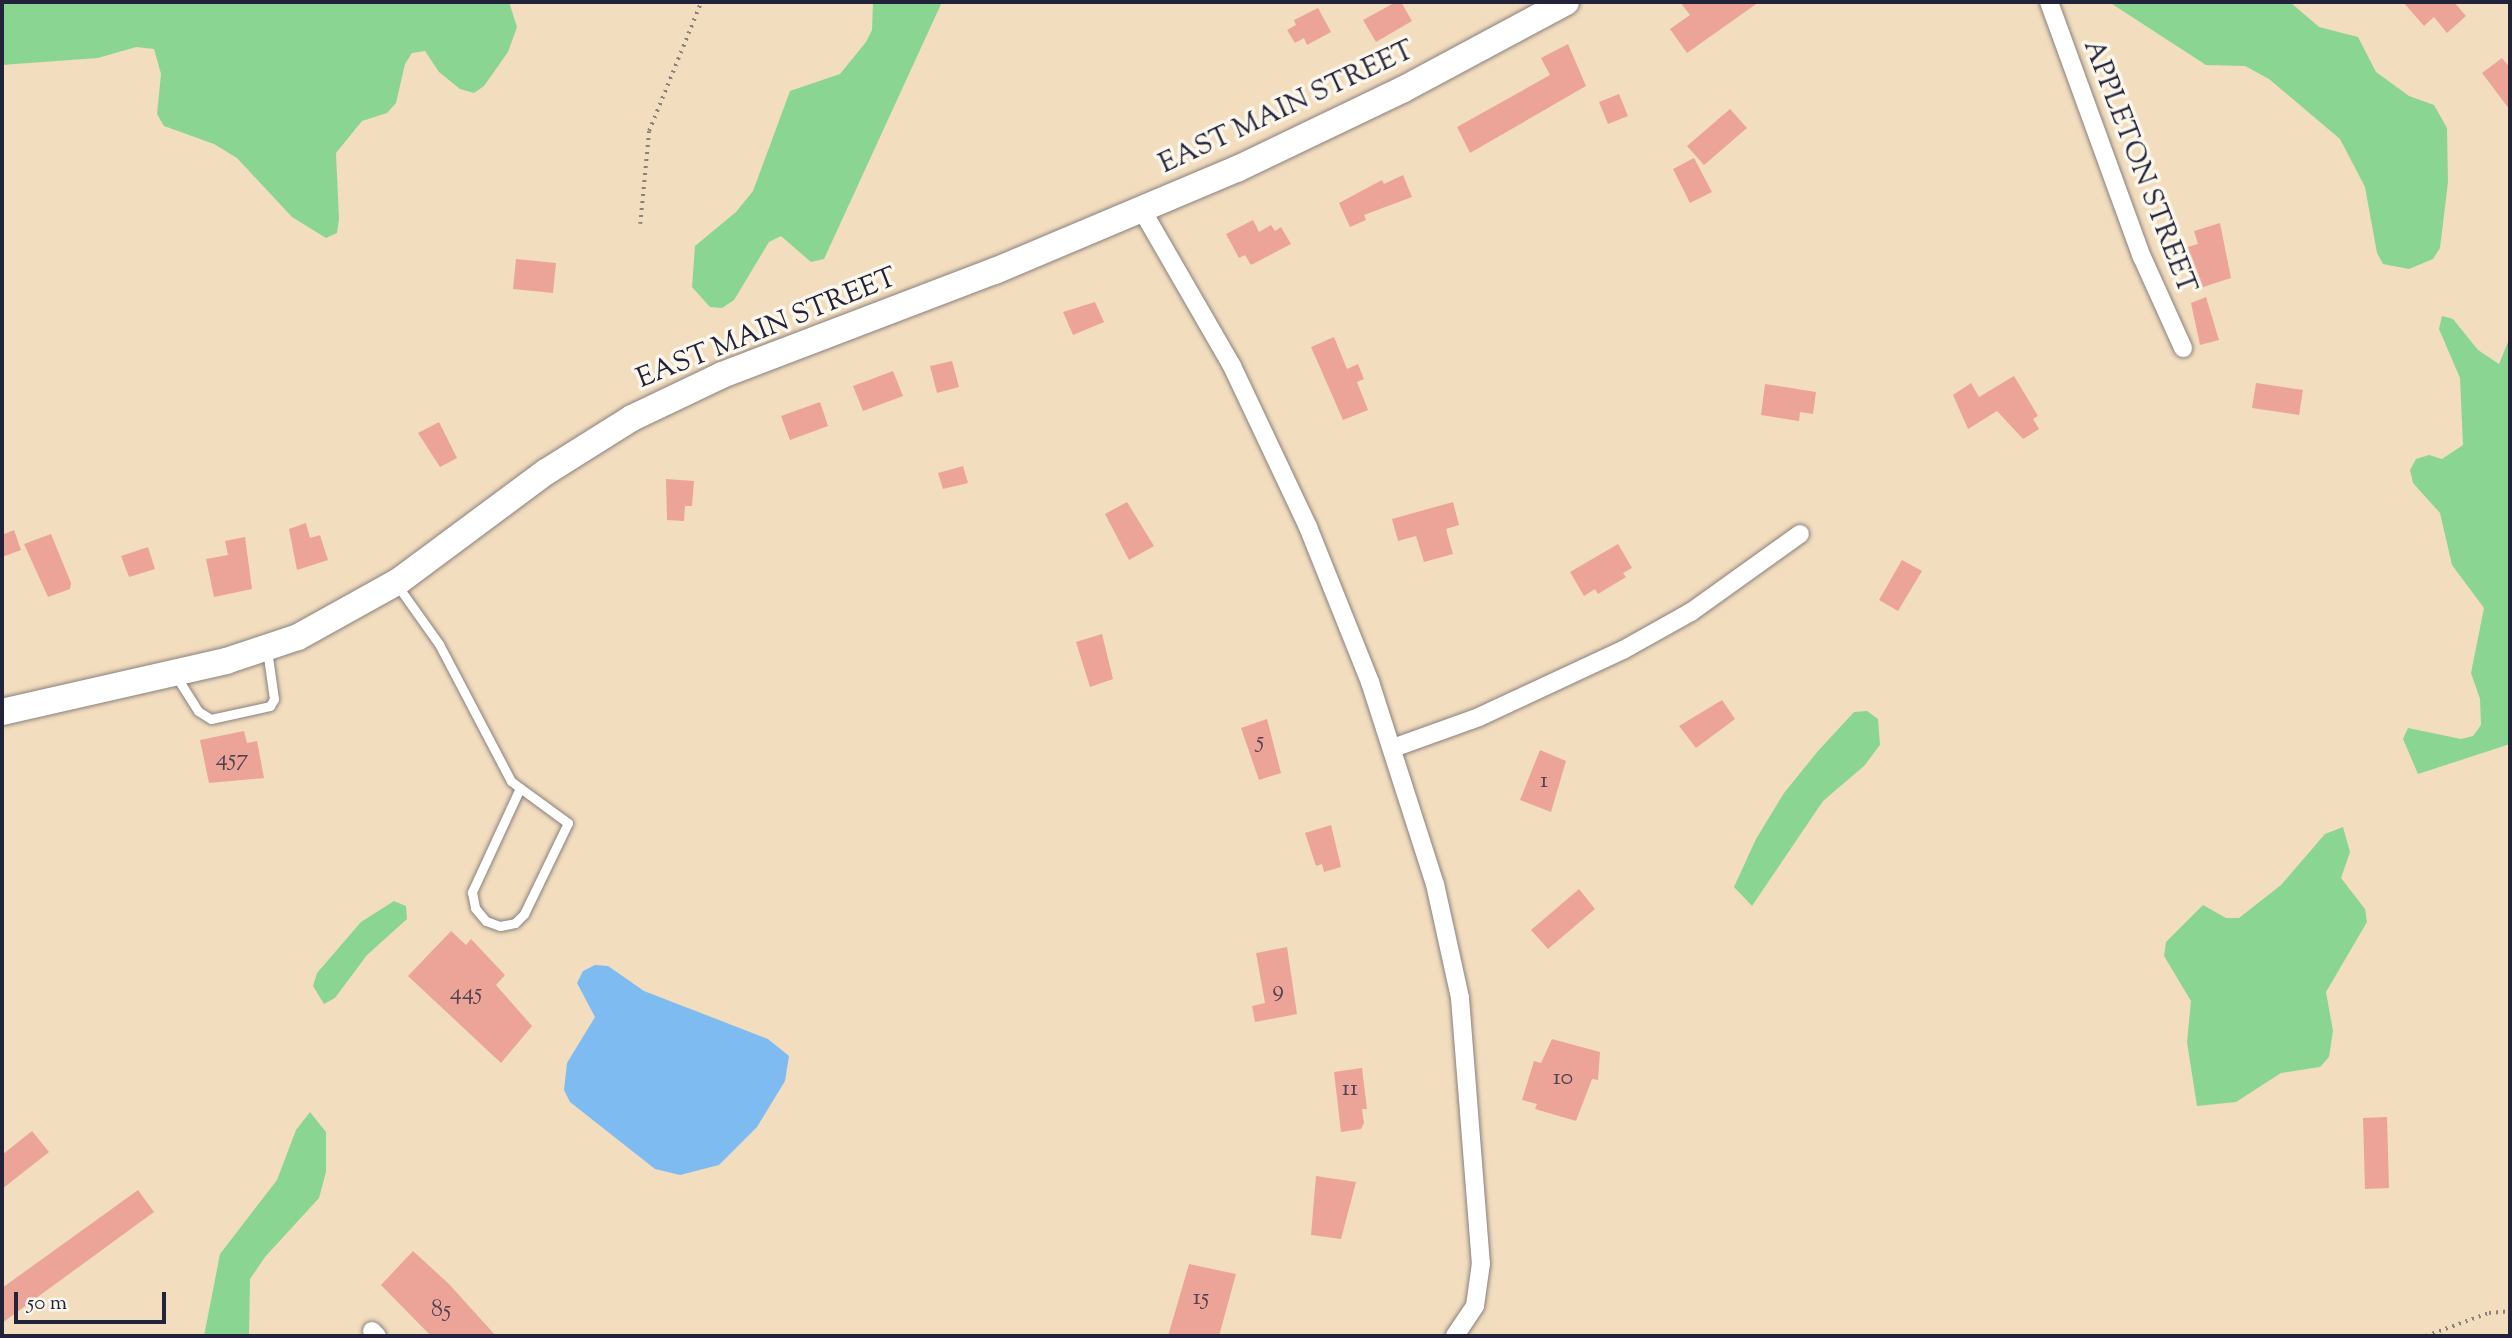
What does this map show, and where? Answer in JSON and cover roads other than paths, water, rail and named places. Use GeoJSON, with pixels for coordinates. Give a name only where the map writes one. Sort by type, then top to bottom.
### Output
{"type":"FeatureCollection","features":[{"type":"Feature","properties":{"kind":"main road","name":"EAST MAIN STREET"},"geometry":{"type":"LineString","coordinates":[[2,712],[175,674],[267,649],[332,620],[396,583],[546,472],[632,418],[722,375],[1142,210],[1348,117],[1547,6]]}},
{"type":"Feature","properties":{"kind":"street","name":"APPLETON STREET"},"geometry":{"type":"LineString","coordinates":[[2049,2],[2132,232],[2183,348]]}},
{"type":"Feature","properties":{"kind":"street"},"geometry":{"type":"LineString","coordinates":[[1142,210],[1232,366],[1279,462],[1351,630],[1394,747],[1447,930],[1460,998],[1481,1263],[1475,1306],[1455,1336]]}},
{"type":"Feature","properties":{"kind":"street"},"geometry":{"type":"LineString","coordinates":[[1394,747],[1479,717],[1623,650],[1690,612],[1800,534]]}},
{"type":"Feature","properties":{"kind":"lane"},"geometry":{"type":"LineString","coordinates":[[396,583],[439,644],[511,781],[568,823],[523,914],[514,923],[500,926],[486,921],[475,908],[472,892],[520,788]]}},
{"type":"Feature","properties":{"kind":"lane"},"geometry":{"type":"LineString","coordinates":[[175,674],[198,711],[211,719],[270,706],[274,699],[267,649]]}},
{"type":"Feature","properties":{"kind":"water"},"geometry":{"type":"Polygon","coordinates":[[[595,965],[608,966],[644,991],[768,1039],[789,1056],[785,1081],[757,1127],[719,1165],[680,1175],[655,1169],[570,1102],[564,1090],[567,1063],[595,1017],[577,983],[583,971],[595,965]]]}}]}
